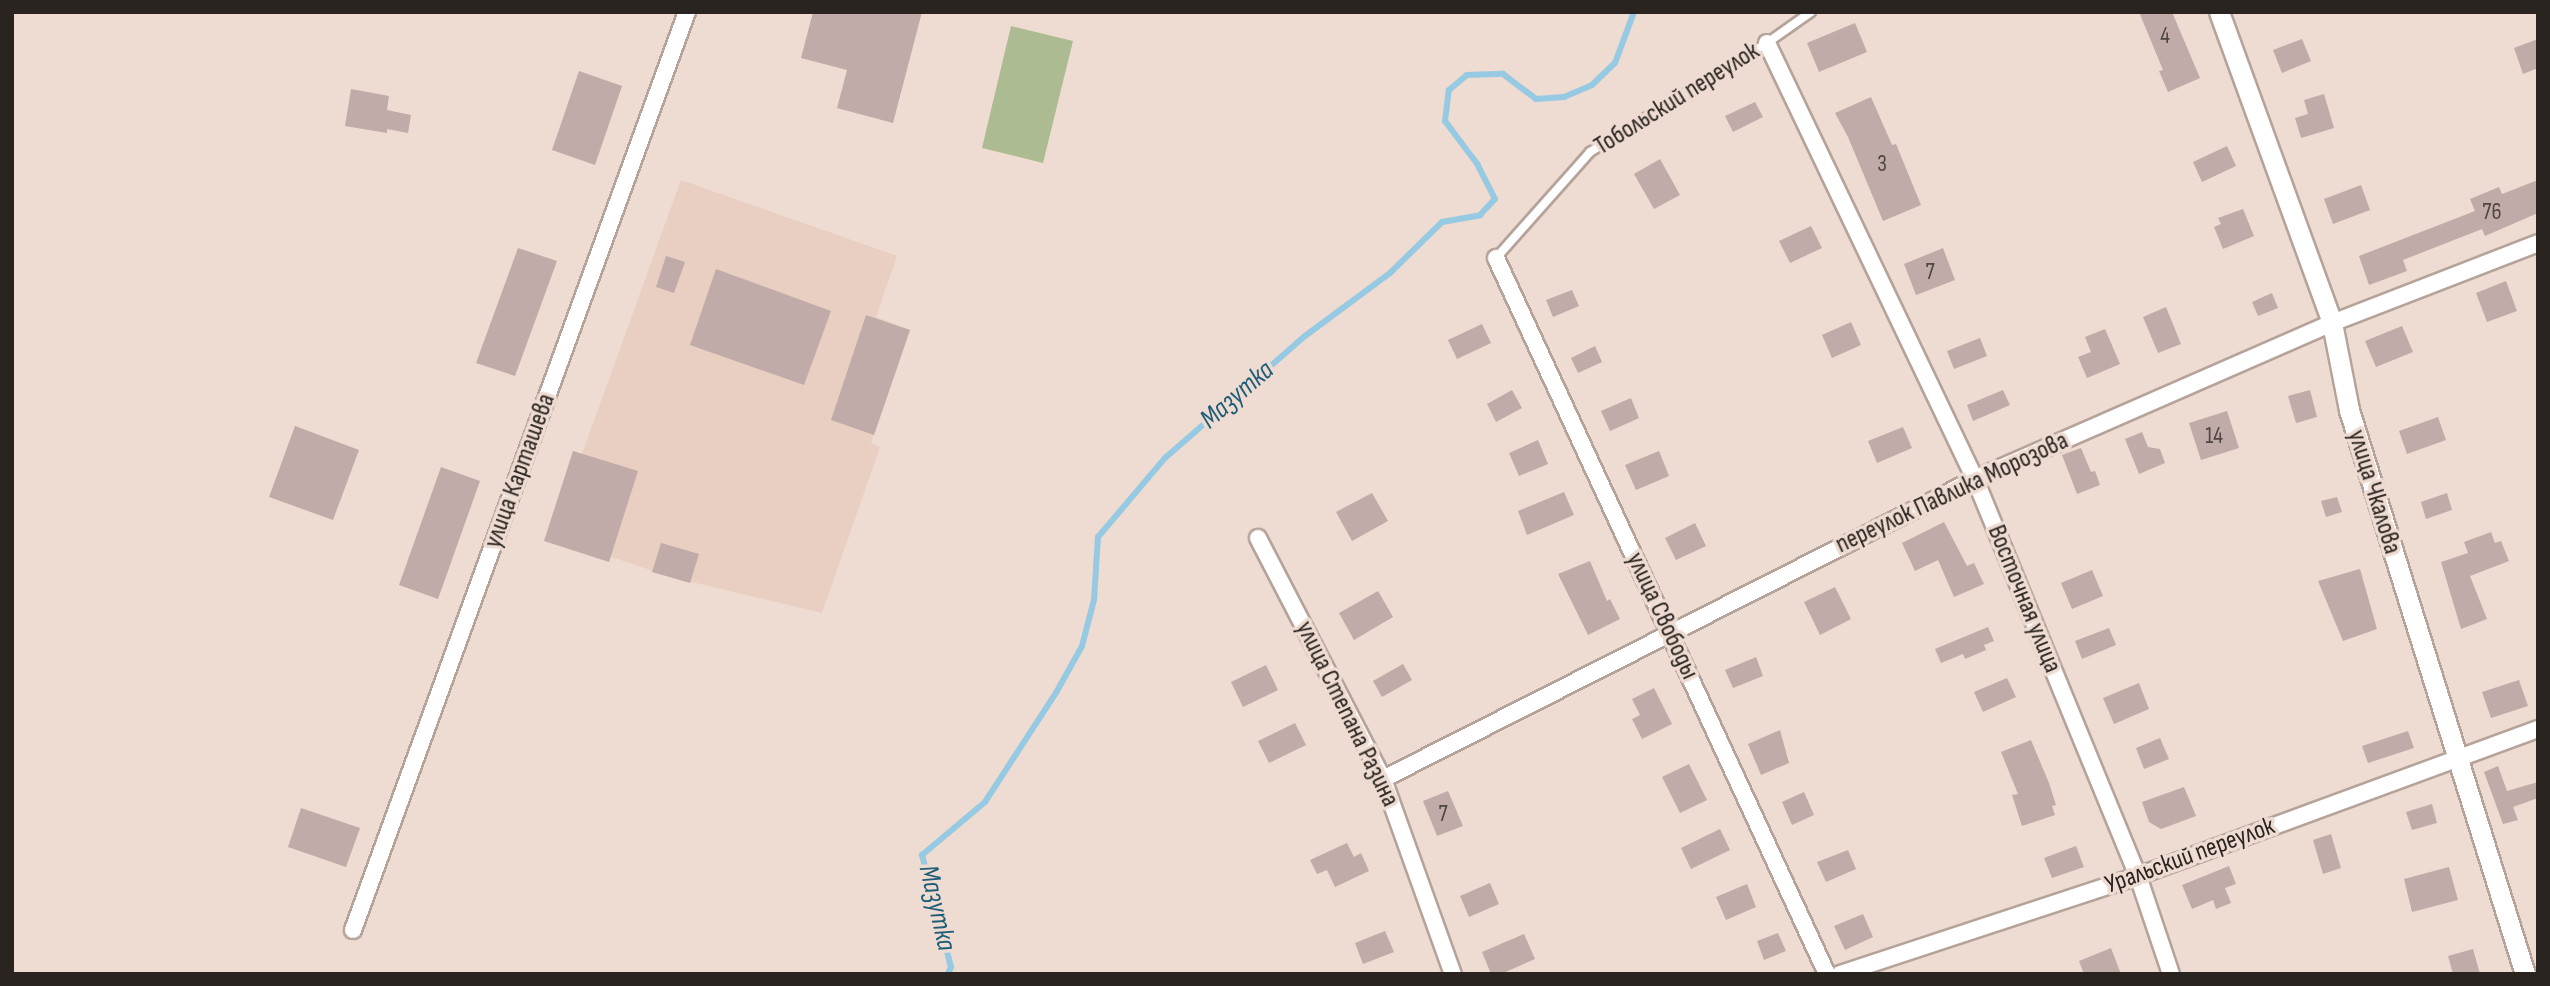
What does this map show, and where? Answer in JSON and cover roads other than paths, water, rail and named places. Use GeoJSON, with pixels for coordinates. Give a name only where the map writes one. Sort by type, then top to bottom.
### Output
{"type":"FeatureCollection","features":[{"type":"Feature","properties":{"kind":"street","name":"улица Карташева"},"geometry":{"type":"LineString","coordinates":[[353,930],[687,12]]}},
{"type":"Feature","properties":{"kind":"street","name":"улица Чкалова"},"geometry":{"type":"LineString","coordinates":[[2219,12],[2332,323],[2349,410],[2525,974]]}},
{"type":"Feature","properties":{"kind":"street","name":"Восточная улица"},"geometry":{"type":"LineString","coordinates":[[1767,43],[1975,479],[2138,876],[2171,974]]}},
{"type":"Feature","properties":{"kind":"street","name":"переулок Павлика Морозова"},"geometry":{"type":"LineString","coordinates":[[1383,779],[1670,631],[1975,479],[2332,323],[2538,243]]}},
{"type":"Feature","properties":{"kind":"street","name":"улица Свободы"},"geometry":{"type":"LineString","coordinates":[[1496,258],[1827,974]]}},
{"type":"Feature","properties":{"kind":"street","name":"улица Степана Разина"},"geometry":{"type":"LineString","coordinates":[[1258,538],[1383,779],[1453,974]]}},
{"type":"Feature","properties":{"kind":"street","name":"Уральский переулок"},"geometry":{"type":"LineString","coordinates":[[1840,974],[2138,876],[2538,729]]}},
{"type":"Feature","properties":{"kind":"lane","name":"Тобольский переулок"},"geometry":{"type":"LineString","coordinates":[[1496,258],[1590,152],[1767,43],[1811,12]]}},
{"type":"Feature","properties":{"kind":"waterway","name":"Мазутка"},"geometry":{"type":"LineString","coordinates":[[948,974],[951,967],[922,855],[985,802],[1057,691],[1082,646],[1094,600],[1098,537],[1165,458],[1305,336],[1390,273],[1442,222],[1480,215],[1495,199],[1478,165],[1445,121],[1449,90],[1467,75],[1503,74],[1536,99],[1564,97],[1592,85],[1615,63],[1634,12]]}}]}
